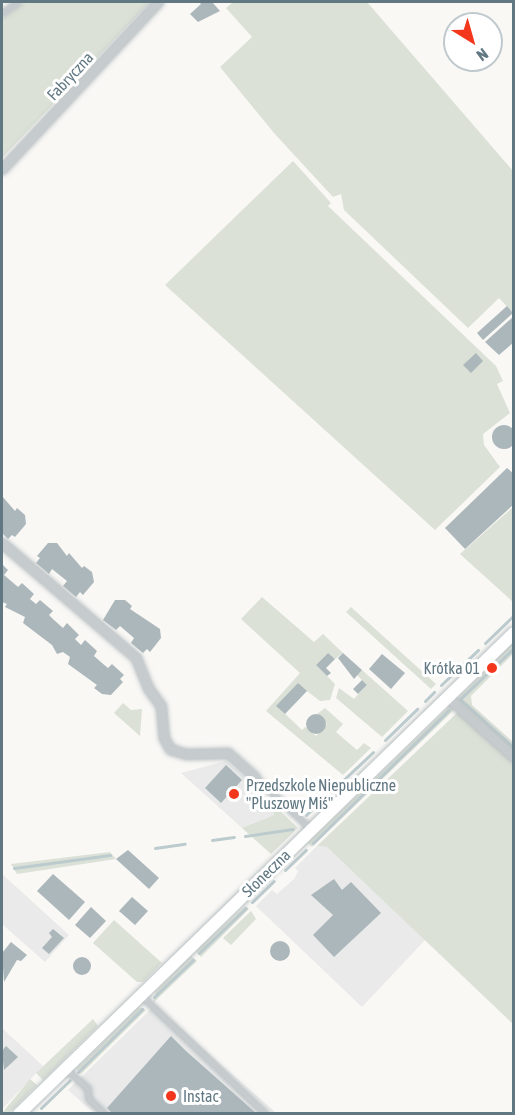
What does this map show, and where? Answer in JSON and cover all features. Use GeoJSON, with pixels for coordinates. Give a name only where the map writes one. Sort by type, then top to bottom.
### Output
{"type":"FeatureCollection","features":[{"type":"Feature","properties":{"kind":"main road","name":"Słoneczna"},"geometry":{"type":"LineString","coordinates":[[19,1113],[513,633]]}},
{"type":"Feature","properties":{"kind":"street","name":"Fabryczna"},"geometry":{"type":"LineString","coordinates":[[2,169],[158,2]]}},
{"type":"Feature","properties":{"kind":"street"},"geometry":{"type":"LineString","coordinates":[[2,543],[136,658],[148,688],[161,706],[164,738],[170,749],[186,754],[228,753],[255,777]]}},
{"type":"Feature","properties":{"kind":"street"},"geometry":{"type":"LineString","coordinates":[[447,697],[513,757]]}},
{"type":"Feature","properties":{"kind":"lane"},"geometry":{"type":"LineString","coordinates":[[2,13],[18,2]]}},
{"type":"Feature","properties":{"kind":"lane"},"geometry":{"type":"LineString","coordinates":[[255,777],[311,830]]}},
{"type":"Feature","properties":{"kind":"lane"},"geometry":{"type":"LineString","coordinates":[[141,994],[156,1013],[266,1113]]}},
{"type":"Feature","properties":{"kind":"lane"},"geometry":{"type":"LineString","coordinates":[[65,1069],[88,1088],[89,1100],[105,1113]]}},
{"type":"Feature","properties":{"kind":"shaded area"},"geometry":{"type":"Polygon","coordinates":[[[24,2],[150,2],[2,158],[2,18],[24,2]]]}},
{"type":"Feature","properties":{"kind":"shaded area"},"geometry":{"type":"Polygon","coordinates":[[[233,2],[367,2],[513,171],[513,313],[499,298],[468,328],[344,210],[341,194],[333,197],[274,133],[220,67],[252,37],[226,8],[233,2]]]}},
{"type":"Feature","properties":{"kind":"shaded area"},"geometry":{"type":"Polygon","coordinates":[[[293,161],[331,203],[328,206],[496,366],[503,381],[497,384],[510,413],[483,434],[484,445],[500,467],[435,530],[165,285],[293,161]]]}},
{"type":"Feature","properties":{"kind":"shaded area"},"geometry":{"type":"Polygon","coordinates":[[[513,507],[513,602],[460,554],[513,507]]]}},
{"type":"Feature","properties":{"kind":"shaded area"},"geometry":{"type":"Polygon","coordinates":[[[262,597],[314,642],[323,634],[343,653],[335,659],[328,653],[316,665],[335,684],[330,700],[320,701],[307,691],[277,706],[302,730],[305,727],[316,736],[327,724],[317,714],[325,708],[343,724],[336,732],[357,750],[364,743],[371,748],[343,775],[266,711],[300,673],[241,619],[262,597]]]}},
{"type":"Feature","properties":{"kind":"shaded area"},"geometry":{"type":"Polygon","coordinates":[[[351,607],[436,684],[431,689],[346,612],[351,607]]]}},
{"type":"Feature","properties":{"kind":"shaded area"},"geometry":{"type":"Polygon","coordinates":[[[513,643],[513,654],[471,696],[472,705],[513,742],[513,754],[458,703],[458,698],[486,670],[491,674],[497,667],[494,662],[513,643]]]}},
{"type":"Feature","properties":{"kind":"shaded area"},"geometry":{"type":"Polygon","coordinates":[[[362,670],[408,711],[382,737],[336,698],[339,688],[354,699],[367,685],[357,675],[362,670]]]}},
{"type":"Feature","properties":{"kind":"shaded area"},"geometry":{"type":"Polygon","coordinates":[[[123,703],[131,710],[142,709],[140,736],[114,713],[123,703]]]}},
{"type":"Feature","properties":{"kind":"shaded area"},"geometry":{"type":"Polygon","coordinates":[[[450,706],[455,709],[312,847],[308,843],[450,706]]]}},
{"type":"Feature","properties":{"kind":"shaded area"},"geometry":{"type":"Polygon","coordinates":[[[458,712],[513,762],[513,1024],[327,847],[317,846],[458,712]]]}},
{"type":"Feature","properties":{"kind":"shaded area","name":"Przedszkole Niepubliczne \"Pluszowy Miś\""},"geometry":{"type":"Polygon","coordinates":[[[226,761],[249,781],[245,786],[249,790],[253,785],[268,799],[274,815],[242,828],[181,773],[226,761]]]}},
{"type":"Feature","properties":{"kind":"shaded area"},"geometry":{"type":"Polygon","coordinates":[[[276,807],[298,828],[271,854],[242,828],[274,815],[272,808],[276,807]]]}},
{"type":"Feature","properties":{"kind":"shaded area"},"geometry":{"type":"Polygon","coordinates":[[[317,846],[327,847],[427,938],[362,1007],[256,906],[272,890],[277,894],[295,878],[298,871],[295,868],[317,846]]]}},
{"type":"Feature","properties":{"kind":"shaded area"},"geometry":{"type":"Polygon","coordinates":[[[110,852],[116,859],[17,874],[11,864],[110,852]]]}},
{"type":"Feature","properties":{"kind":"shaded area"},"geometry":{"type":"Polygon","coordinates":[[[2,874],[69,935],[45,962],[2,924],[2,874]]]}},
{"type":"Feature","properties":{"kind":"shaded area"},"geometry":{"type":"Polygon","coordinates":[[[245,906],[249,909],[201,957],[196,952],[199,948],[245,906]]]}},
{"type":"Feature","properties":{"kind":"shaded area"},"geometry":{"type":"Polygon","coordinates":[[[251,911],[256,919],[231,945],[223,938],[251,911]]]}},
{"type":"Feature","properties":{"kind":"shaded area"},"geometry":{"type":"Polygon","coordinates":[[[114,920],[162,963],[143,982],[137,982],[93,943],[114,920]]]}},
{"type":"Feature","properties":{"kind":"shaded area"},"geometry":{"type":"Polygon","coordinates":[[[191,956],[197,961],[153,1003],[156,991],[191,956]]]}},
{"type":"Feature","properties":{"kind":"shaded area"},"geometry":{"type":"Polygon","coordinates":[[[155,1005],[276,1113],[94,1113],[68,1090],[155,1005]]]}},
{"type":"Feature","properties":{"kind":"shaded area"},"geometry":{"type":"Polygon","coordinates":[[[139,1007],[146,1010],[81,1074],[76,1069],[139,1007]]]}},
{"type":"Feature","properties":{"kind":"shaded area"},"geometry":{"type":"Polygon","coordinates":[[[93,1019],[98,1026],[43,1080],[36,1073],[93,1019]]]}},
{"type":"Feature","properties":{"kind":"shaded area"},"geometry":{"type":"Polygon","coordinates":[[[2,1028],[43,1066],[2,1109],[2,1028]]]}},
{"type":"Feature","properties":{"kind":"shaded area"},"geometry":{"type":"Polygon","coordinates":[[[30,1079],[37,1085],[9,1113],[2,1113],[30,1079]]]}},
{"type":"Feature","properties":{"kind":"building"},"geometry":{"type":"Polygon","coordinates":[[[199,2],[212,2],[220,11],[198,22],[190,14],[201,4],[199,2]]]}},
{"type":"Feature","properties":{"kind":"building"},"geometry":{"type":"Polygon","coordinates":[[[507,306],[513,313],[483,340],[477,333],[507,306]]]}},
{"type":"Feature","properties":{"kind":"building"},"geometry":{"type":"Polygon","coordinates":[[[514,316],[514,342],[499,355],[485,342],[514,316]]]}},
{"type":"Feature","properties":{"kind":"building"},"geometry":{"type":"Polygon","coordinates":[[[476,353],[483,361],[471,373],[463,365],[476,353]]]}},
{"type":"Feature","properties":{"kind":"building"},"geometry":{"type":"Polygon","coordinates":[[[504,425],[513,428],[516,437],[513,446],[504,449],[495,446],[492,437],[495,428],[504,425]]]}},
{"type":"Feature","properties":{"kind":"building"},"geometry":{"type":"Polygon","coordinates":[[[507,468],[514,474],[513,505],[465,549],[445,528],[507,468]]]}},
{"type":"Feature","properties":{"kind":"building"},"geometry":{"type":"Polygon","coordinates":[[[2,496],[15,511],[17,508],[25,515],[26,524],[15,537],[12,535],[8,539],[2,533],[2,496]]]}},
{"type":"Feature","properties":{"kind":"building"},"geometry":{"type":"Polygon","coordinates":[[[48,543],[57,543],[67,556],[69,553],[82,568],[84,566],[92,572],[94,582],[83,595],[80,592],[76,597],[63,586],[67,581],[52,569],[49,574],[36,563],[40,558],[37,556],[48,543]]]}},
{"type":"Feature","properties":{"kind":"building"},"geometry":{"type":"Polygon","coordinates":[[[2,564],[8,570],[4,575],[18,587],[22,583],[34,594],[30,599],[36,604],[40,600],[53,611],[49,615],[54,620],[63,628],[67,623],[79,635],[75,639],[81,645],[85,640],[97,651],[94,656],[108,668],[112,664],[124,675],[120,679],[123,682],[111,695],[102,694],[94,688],[97,685],[68,664],[70,657],[63,652],[57,654],[52,645],[23,623],[25,617],[5,607],[7,604],[2,602],[2,564]]]}},
{"type":"Feature","properties":{"kind":"building"},"geometry":{"type":"Polygon","coordinates":[[[115,600],[125,600],[132,606],[130,609],[160,629],[161,638],[150,652],[147,649],[143,653],[131,643],[134,638],[120,626],[116,630],[103,620],[115,600]]]}},
{"type":"Feature","properties":{"kind":"building"},"geometry":{"type":"Polygon","coordinates":[[[328,653],[335,659],[326,668],[331,673],[327,676],[316,665],[328,653]]]}},
{"type":"Feature","properties":{"kind":"building"},"geometry":{"type":"Polygon","coordinates":[[[343,653],[362,670],[354,679],[338,658],[343,653]]]}},
{"type":"Feature","properties":{"kind":"building"},"geometry":{"type":"Polygon","coordinates":[[[382,654],[405,673],[391,689],[369,669],[382,654]]]}},
{"type":"Feature","properties":{"kind":"building"},"geometry":{"type":"Polygon","coordinates":[[[362,680],[367,685],[358,694],[353,689],[362,680]]]}},
{"type":"Feature","properties":{"kind":"building"},"geometry":{"type":"Polygon","coordinates":[[[298,683],[307,691],[285,714],[276,706],[298,683]]]}},
{"type":"Feature","properties":{"kind":"building"},"geometry":{"type":"Polygon","coordinates":[[[316,714],[323,717],[326,724],[323,731],[316,734],[309,731],[306,724],[309,717],[316,714]]]}},
{"type":"Feature","properties":{"kind":"building"},"geometry":{"type":"Polygon","coordinates":[[[226,765],[242,780],[221,803],[205,788],[226,765]]]}},
{"type":"Feature","properties":{"kind":"building"},"geometry":{"type":"Polygon","coordinates":[[[128,850],[159,878],[149,889],[116,859],[128,850]]]}},
{"type":"Feature","properties":{"kind":"building"},"geometry":{"type":"Polygon","coordinates":[[[53,874],[85,902],[69,920],[37,891],[53,874]]]}},
{"type":"Feature","properties":{"kind":"building"},"geometry":{"type":"Polygon","coordinates":[[[334,879],[342,890],[351,882],[381,913],[334,957],[313,935],[333,915],[311,895],[334,879]]]}},
{"type":"Feature","properties":{"kind":"building"},"geometry":{"type":"Polygon","coordinates":[[[132,897],[148,911],[135,925],[119,911],[132,897]]]}},
{"type":"Feature","properties":{"kind":"building"},"geometry":{"type":"Polygon","coordinates":[[[91,907],[106,921],[90,938],[75,925],[91,907]]]}},
{"type":"Feature","properties":{"kind":"building"},"geometry":{"type":"Polygon","coordinates":[[[53,929],[64,938],[49,954],[42,948],[52,937],[49,933],[53,929]]]}},
{"type":"Feature","properties":{"kind":"building"},"geometry":{"type":"Polygon","coordinates":[[[280,941],[287,944],[290,951],[287,958],[280,961],[273,958],[270,951],[273,944],[280,941]]]}},
{"type":"Feature","properties":{"kind":"building"},"geometry":{"type":"Polygon","coordinates":[[[11,942],[27,955],[21,961],[17,960],[4,982],[2,953],[11,942]]]}},
{"type":"Feature","properties":{"kind":"building"},"geometry":{"type":"Polygon","coordinates":[[[82,957],[88,960],[91,966],[88,972],[82,975],[76,972],[73,966],[76,960],[82,957]]]}},
{"type":"Feature","properties":{"kind":"building"},"geometry":{"type":"Polygon","coordinates":[[[171,1036],[257,1114],[113,1114],[107,1108],[171,1036]]]}},
{"type":"Feature","properties":{"kind":"building"},"geometry":{"type":"Polygon","coordinates":[[[6,1046],[18,1057],[4,1070],[2,1051],[6,1046]]]}},
{"type":"Feature","properties":{"kind":"waterway"},"geometry":{"type":"LineString","coordinates":[[485,643],[514,615]]}},
{"type":"Feature","properties":{"kind":"waterway"},"geometry":{"type":"LineString","coordinates":[[514,648],[460,699],[514,748]]}},
{"type":"Feature","properties":{"kind":"waterway"},"geometry":{"type":"LineString","coordinates":[[441,685],[478,650]]}},
{"type":"Feature","properties":{"kind":"waterway"},"geometry":{"type":"LineString","coordinates":[[425,701],[434,692]]}},
{"type":"Feature","properties":{"kind":"waterway"},"geometry":{"type":"LineString","coordinates":[[385,740],[417,709]]}},
{"type":"Feature","properties":{"kind":"waterway"},"geometry":{"type":"LineString","coordinates":[[313,843],[449,710]]}},
{"type":"Feature","properties":{"kind":"waterway"},"geometry":{"type":"LineString","coordinates":[[306,815],[373,752]]}},
{"type":"Feature","properties":{"kind":"waterway"},"geometry":{"type":"LineString","coordinates":[[245,836],[292,829]]}},
{"type":"Feature","properties":{"kind":"waterway"},"geometry":{"type":"LineString","coordinates":[[212,840],[234,837]]}},
{"type":"Feature","properties":{"kind":"waterway"},"geometry":{"type":"LineString","coordinates":[[155,848],[185,844]]}},
{"type":"Feature","properties":{"kind":"waterway"},"geometry":{"type":"LineString","coordinates":[[285,870],[306,850]]}},
{"type":"Feature","properties":{"kind":"waterway"},"geometry":{"type":"LineString","coordinates":[[14,868],[110,855]]}},
{"type":"Feature","properties":{"kind":"waterway"},"geometry":{"type":"LineString","coordinates":[[252,902],[274,881]]}},
{"type":"Feature","properties":{"kind":"waterway"},"geometry":{"type":"LineString","coordinates":[[199,953],[246,908]]}},
{"type":"Feature","properties":{"kind":"waterway"},"geometry":{"type":"LineString","coordinates":[[154,997],[193,960]]}},
{"type":"Feature","properties":{"kind":"waterway"},"geometry":{"type":"LineString","coordinates":[[78,1072],[142,1009]]}},
{"type":"Feature","properties":{"kind":"waterway"},"geometry":{"type":"LineString","coordinates":[[41,1108],[70,1080]]}},
{"type":"Feature","properties":{"kind":"place","name":"Krótka 01"},"geometry":{"type":"Point","coordinates":[492,668]}},
{"type":"Feature","properties":{"kind":"place","name":"Przedszkole Niepubliczne \"Pluszowy Miś\""},"geometry":{"type":"Point","coordinates":[234,794]}},
{"type":"Feature","properties":{"kind":"place","name":"Instac"},"geometry":{"type":"Point","coordinates":[171,1096]}}]}
